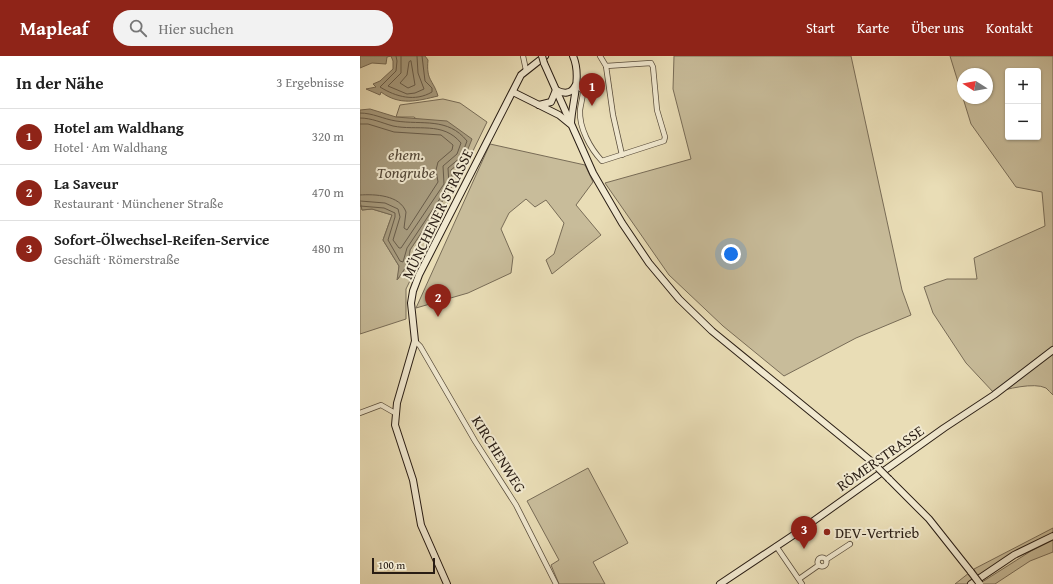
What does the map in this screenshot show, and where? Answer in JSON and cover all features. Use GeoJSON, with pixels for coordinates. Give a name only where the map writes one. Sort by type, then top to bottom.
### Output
{"type":"FeatureCollection","features":[{"type":"Feature","properties":{"kind":"street"},"geometry":{"type":"LineString","coordinates":[[523,56],[526,70],[543,56]]}},
{"type":"Feature","properties":{"kind":"street"},"geometry":{"type":"LineString","coordinates":[[543,56],[544,63],[593,174],[622,223],[649,263],[679,299],[712,331],[871,461],[929,520],[980,584]]}},
{"type":"Feature","properties":{"kind":"street"},"geometry":{"type":"LineString","coordinates":[[571,125],[576,85],[576,69],[573,56]]}},
{"type":"Feature","properties":{"kind":"street"},"geometry":{"type":"LineString","coordinates":[[600,56],[606,66],[613,115],[622,155]]}},
{"type":"Feature","properties":{"kind":"street"},"geometry":{"type":"LineString","coordinates":[[576,85],[584,91],[580,109],[584,132],[597,156],[602,162],[664,141],[665,137],[657,110],[653,67],[648,62],[606,66]]}},
{"type":"Feature","properties":{"kind":"street","name":"MÜNCHENER STRASSE"},"geometry":{"type":"LineString","coordinates":[[447,584],[421,525],[413,480],[396,425],[395,413],[415,341],[411,303],[419,275],[513,92],[526,70]]}},
{"type":"Feature","properties":{"kind":"street"},"geometry":{"type":"LineString","coordinates":[[556,90],[567,93],[571,92],[576,85]]}},
{"type":"Feature","properties":{"kind":"street"},"geometry":{"type":"LineString","coordinates":[[540,105],[551,102],[556,90]]}},
{"type":"Feature","properties":{"kind":"street"},"geometry":{"type":"LineString","coordinates":[[513,92],[559,115],[571,125]]}},
{"type":"Feature","properties":{"kind":"street","name":"KIRCHENWEG"},"geometry":{"type":"LineString","coordinates":[[415,341],[420,346],[475,441],[516,504],[556,584]]}},
{"type":"Feature","properties":{"kind":"street","name":"RÖMERSTRASSE"},"geometry":{"type":"LineString","coordinates":[[720,584],[944,428],[994,395],[1053,350]]}},
{"type":"Feature","properties":{"kind":"street"},"geometry":{"type":"LineString","coordinates":[[360,413],[381,405],[395,413]]}},
{"type":"Feature","properties":{"kind":"street"},"geometry":{"type":"LineString","coordinates":[[971,584],[1014,555],[1053,536]]}},
{"type":"Feature","properties":{"kind":"street"},"geometry":{"type":"LineString","coordinates":[[799,579],[819,565],[826,565],[827,559],[850,544]]}},
{"type":"Feature","properties":{"kind":"street"},"geometry":{"type":"LineString","coordinates":[[776,546],[802,584]]}},
{"type":"Feature","properties":{"kind":"shaded area"},"geometry":{"type":"Polygon","coordinates":[[[674,56],[851,56],[902,290],[911,315],[856,338],[784,376],[723,326],[669,275],[605,183],[691,159],[673,89],[674,56]]]}},
{"type":"Feature","properties":{"kind":"shaded area"},"geometry":{"type":"Polygon","coordinates":[[[950,56],[1053,56],[1053,395],[1046,388],[1041,386],[1013,388],[994,393],[966,363],[933,313],[924,287],[947,279],[977,279],[974,258],[1045,226],[1042,192],[1016,187],[971,124],[965,104],[993,104],[993,68],[957,68],[957,79],[950,56]]]}},
{"type":"Feature","properties":{"kind":"shaded area"},"geometry":{"type":"Polygon","coordinates":[[[443,99],[460,103],[487,122],[406,289],[406,319],[360,334],[360,201],[362,210],[372,209],[392,215],[383,240],[399,266],[398,279],[408,264],[410,250],[453,185],[451,170],[464,159],[414,117],[396,117],[400,105],[443,99]]]}},
{"type":"Feature","properties":{"kind":"shaded area"},"geometry":{"type":"Polygon","coordinates":[[[490,144],[585,165],[593,182],[576,205],[601,235],[552,274],[546,260],[554,254],[564,223],[546,200],[535,207],[526,199],[509,213],[501,229],[513,257],[511,273],[468,293],[416,308],[490,144]]]}},
{"type":"Feature","properties":{"kind":"shaded area"},"geometry":{"type":"Polygon","coordinates":[[[588,468],[628,543],[593,562],[605,584],[559,584],[551,565],[559,560],[527,501],[588,468]]]}},
{"type":"Feature","properties":{"kind":"shaded area"},"geometry":{"type":"Polygon","coordinates":[[[1053,528],[1053,533],[1012,554],[968,584],[955,584],[974,569],[1053,528]]]}},
{"type":"Feature","properties":{"kind":"shaded area"},"geometry":{"type":"Polygon","coordinates":[[[1053,540],[1053,552],[1030,561],[995,584],[979,584],[1031,551],[1053,540]]]}},
{"type":"Feature","properties":{"kind":"water"},"geometry":{"type":"Polygon","coordinates":[[[360,56],[391,56],[387,57],[386,64],[372,63],[360,68],[360,56]]]}},
{"type":"Feature","properties":{"kind":"water"},"geometry":{"type":"Polygon","coordinates":[[[391,56],[425,56],[428,60],[429,76],[438,96],[416,101],[402,101],[381,92],[380,95],[366,89],[376,87],[373,84],[380,81],[393,69],[393,61],[391,56]]]}},
{"type":"Feature","properties":{"kind":"water","name":"ehem. Tongrube"},"geometry":{"type":"Polygon","coordinates":[[[370,109],[396,117],[447,121],[472,139],[464,159],[451,170],[453,185],[410,250],[408,264],[397,280],[399,266],[383,240],[392,215],[372,209],[362,210],[360,201],[360,110],[370,109]]]}},
{"type":"Feature","properties":{"kind":"place","name":"Hotel am Waldhang"},"geometry":{"type":"Point","coordinates":[592,106]}},
{"type":"Feature","properties":{"kind":"place","name":"La Saveur"},"geometry":{"type":"Point","coordinates":[438,317]}},
{"type":"Feature","properties":{"kind":"place","name":"DEV-Vertrieb"},"geometry":{"type":"Point","coordinates":[827,532]}},
{"type":"Feature","properties":{"kind":"place","name":"Sofort-Ölwechsel-Reifen-Service"},"geometry":{"type":"Point","coordinates":[804,549]}}]}
